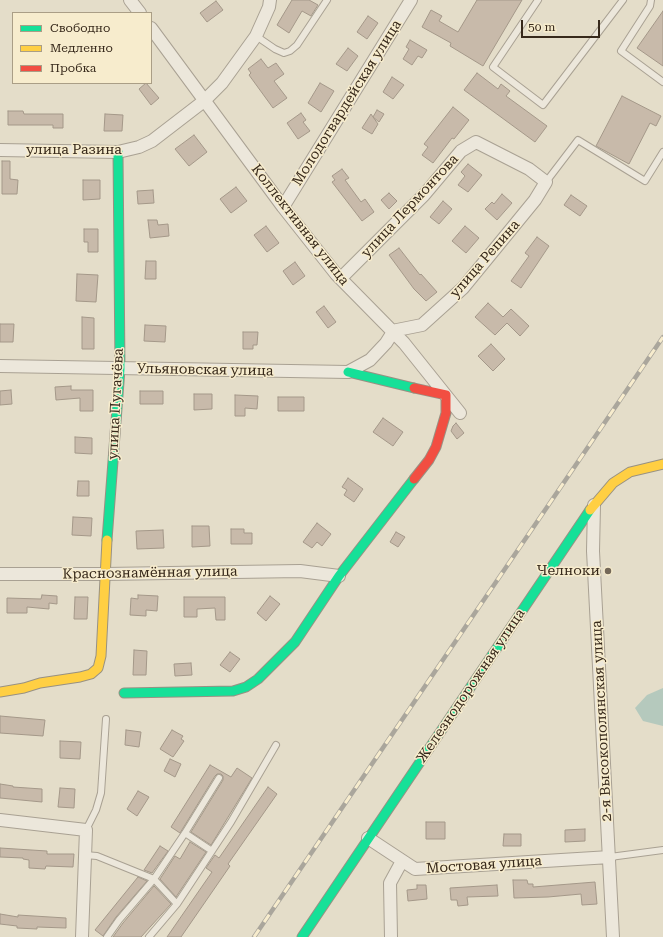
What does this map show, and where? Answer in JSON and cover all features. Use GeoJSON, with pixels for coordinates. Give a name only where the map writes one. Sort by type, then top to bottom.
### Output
{"type":"FeatureCollection","features":[{"type":"Feature","properties":{"kind":"street"},"geometry":{"type":"LineString","coordinates":[[130,0],[139,12]]}},
{"type":"Feature","properties":{"kind":"street","name":"улица Разина"},"geometry":{"type":"LineString","coordinates":[[0,150],[118,152],[139,147],[152,141],[204,101],[222,83],[256,36],[269,7],[270,0]]}},
{"type":"Feature","properties":{"kind":"street","name":"Молодогвардейская улица"},"geometry":{"type":"LineString","coordinates":[[283,207],[411,0]]}},
{"type":"Feature","properties":{"kind":"street","name":"Коллективная улица"},"geometry":{"type":"LineString","coordinates":[[152,29],[283,207],[341,278],[404,343],[460,413]]}},
{"type":"Feature","properties":{"kind":"street","name":"улица Лермонтова"},"geometry":{"type":"LineString","coordinates":[[341,278],[424,195],[461,151],[476,142],[529,169],[546,182]]}},
{"type":"Feature","properties":{"kind":"street","name":"улица Пугачёва"},"geometry":{"type":"LineString","coordinates":[[0,692],[24,688],[40,683],[80,678],[91,674],[98,668],[101,656],[105,574],[120,369],[118,152]]}},
{"type":"Feature","properties":{"kind":"street","name":"улица Репина"},"geometry":{"type":"LineString","coordinates":[[392,331],[422,325],[463,288],[535,200],[546,182]]}},
{"type":"Feature","properties":{"kind":"street","name":"Ульяновская улица"},"geometry":{"type":"LineString","coordinates":[[0,366],[348,372],[370,360],[386,343],[392,331]]}},
{"type":"Feature","properties":{"kind":"street"},"geometry":{"type":"LineString","coordinates":[[124,693],[233,691],[246,687],[258,679],[295,642],[339,576],[429,460],[436,447],[446,413],[446,396],[348,372]]}},
{"type":"Feature","properties":{"kind":"street","name":"Железнодорожная улица"},"geometry":{"type":"LineString","coordinates":[[302,937],[594,504],[613,483],[630,472],[663,464]]}},
{"type":"Feature","properties":{"kind":"street","name":"2-я Высокополянская улица"},"geometry":{"type":"LineString","coordinates":[[594,504],[593,551],[613,937]]}},
{"type":"Feature","properties":{"kind":"street","name":"Краснознамённая улица"},"geometry":{"type":"LineString","coordinates":[[0,574],[300,571],[339,576]]}},
{"type":"Feature","properties":{"kind":"street"},"geometry":{"type":"LineString","coordinates":[[0,820],[86,830],[82,937]]}},
{"type":"Feature","properties":{"kind":"street","name":"Мостовая улица"},"geometry":{"type":"LineString","coordinates":[[368,838],[415,869],[610,856]]}},
{"type":"Feature","properties":{"kind":"street"},"geometry":{"type":"LineString","coordinates":[[391,937],[390,883],[402,861]]}},
{"type":"Feature","properties":{"kind":"lane"},"geometry":{"type":"LineString","coordinates":[[256,36],[276,50],[284,53],[290,51],[297,45],[327,0]]}},
{"type":"Feature","properties":{"kind":"lane"},"geometry":{"type":"LineString","coordinates":[[538,0],[493,67],[543,105],[623,0]]}},
{"type":"Feature","properties":{"kind":"lane"},"geometry":{"type":"LineString","coordinates":[[651,0],[650,6],[620,51],[663,82]]}},
{"type":"Feature","properties":{"kind":"lane"},"geometry":{"type":"LineString","coordinates":[[546,182],[578,140],[645,181],[663,152]]}},
{"type":"Feature","properties":{"kind":"lane"},"geometry":{"type":"LineString","coordinates":[[86,830],[96,810],[101,793],[106,719]]}},
{"type":"Feature","properties":{"kind":"lane"},"geometry":{"type":"LineString","coordinates":[[149,937],[177,904],[231,822],[276,746]]}},
{"type":"Feature","properties":{"kind":"lane"},"geometry":{"type":"LineString","coordinates":[[107,937],[119,920],[154,879],[185,833],[218,778]]}},
{"type":"Feature","properties":{"kind":"lane"},"geometry":{"type":"LineString","coordinates":[[185,833],[212,851]]}},
{"type":"Feature","properties":{"kind":"lane"},"geometry":{"type":"LineString","coordinates":[[610,856],[663,850]]}},
{"type":"Feature","properties":{"kind":"lane"},"geometry":{"type":"LineString","coordinates":[[85,855],[97,856],[154,879],[177,904]]}},
{"type":"Feature","properties":{"kind":"shaded area"},"geometry":{"type":"Polygon","coordinates":[[[663,688],[663,726],[643,721],[635,708],[647,695],[663,688]]]}},
{"type":"Feature","properties":{"kind":"building"},"geometry":{"type":"Polygon","coordinates":[[[292,0],[309,0],[318,5],[311,16],[302,11],[289,33],[277,25],[292,0]]]}},
{"type":"Feature","properties":{"kind":"building"},"geometry":{"type":"Polygon","coordinates":[[[477,0],[522,0],[483,66],[450,46],[451,43],[422,27],[431,10],[442,16],[439,21],[458,32],[477,0]]]}},
{"type":"Feature","properties":{"kind":"building"},"geometry":{"type":"Polygon","coordinates":[[[216,1],[223,10],[207,22],[200,13],[216,1]]]}},
{"type":"Feature","properties":{"kind":"building"},"geometry":{"type":"Polygon","coordinates":[[[663,11],[663,66],[637,48],[663,11]]]}},
{"type":"Feature","properties":{"kind":"building"},"geometry":{"type":"Polygon","coordinates":[[[368,16],[378,23],[367,39],[357,32],[368,16]]]}},
{"type":"Feature","properties":{"kind":"building"},"geometry":{"type":"Polygon","coordinates":[[[410,40],[427,50],[422,58],[418,56],[412,65],[403,59],[409,49],[406,47],[410,40]]]}},
{"type":"Feature","properties":{"kind":"building"},"geometry":{"type":"Polygon","coordinates":[[[348,48],[358,56],[347,71],[336,64],[348,48]]]}},
{"type":"Feature","properties":{"kind":"building"},"geometry":{"type":"Polygon","coordinates":[[[261,59],[268,68],[276,63],[284,74],[274,81],[287,98],[273,108],[249,75],[251,73],[248,69],[261,59]]]}},
{"type":"Feature","properties":{"kind":"building"},"geometry":{"type":"Polygon","coordinates":[[[477,73],[498,89],[501,84],[510,91],[506,96],[547,126],[535,142],[464,90],[477,73]]]}},
{"type":"Feature","properties":{"kind":"building"},"geometry":{"type":"Polygon","coordinates":[[[392,77],[404,85],[393,99],[383,92],[392,77]]]}},
{"type":"Feature","properties":{"kind":"building"},"geometry":{"type":"Polygon","coordinates":[[[320,83],[334,91],[321,112],[308,103],[320,83]]]}},
{"type":"Feature","properties":{"kind":"building"},"geometry":{"type":"Polygon","coordinates":[[[147,84],[159,98],[151,105],[139,89],[147,84]]]}},
{"type":"Feature","properties":{"kind":"building"},"geometry":{"type":"Polygon","coordinates":[[[622,96],[661,116],[656,126],[650,123],[629,164],[596,146],[622,96]]]}},
{"type":"Feature","properties":{"kind":"building"},"geometry":{"type":"Polygon","coordinates":[[[453,107],[469,120],[454,139],[452,138],[433,163],[422,155],[428,147],[424,144],[453,107]]]}},
{"type":"Feature","properties":{"kind":"building"},"geometry":{"type":"Polygon","coordinates":[[[377,110],[384,114],[379,122],[373,117],[377,110]]]}},
{"type":"Feature","properties":{"kind":"building"},"geometry":{"type":"Polygon","coordinates":[[[8,111],[23,111],[24,114],[63,114],[63,128],[53,128],[53,125],[8,125],[8,111]]]}},
{"type":"Feature","properties":{"kind":"building"},"geometry":{"type":"Polygon","coordinates":[[[301,113],[306,120],[303,122],[310,131],[298,139],[287,123],[301,113]]]}},
{"type":"Feature","properties":{"kind":"building"},"geometry":{"type":"Polygon","coordinates":[[[105,114],[123,115],[122,131],[104,131],[105,114]]]}},
{"type":"Feature","properties":{"kind":"building"},"geometry":{"type":"Polygon","coordinates":[[[371,114],[378,124],[372,134],[362,128],[371,114]]]}},
{"type":"Feature","properties":{"kind":"building"},"geometry":{"type":"Polygon","coordinates":[[[194,135],[207,152],[189,166],[175,149],[194,135]]]}},
{"type":"Feature","properties":{"kind":"building"},"geometry":{"type":"Polygon","coordinates":[[[2,161],[10,161],[10,179],[18,180],[17,194],[2,194],[2,161]]]}},
{"type":"Feature","properties":{"kind":"building"},"geometry":{"type":"Polygon","coordinates":[[[468,164],[482,175],[468,192],[458,185],[465,176],[461,172],[468,164]]]}},
{"type":"Feature","properties":{"kind":"building"},"geometry":{"type":"Polygon","coordinates":[[[342,169],[349,178],[345,180],[361,202],[365,199],[374,212],[362,221],[332,182],[335,180],[332,176],[342,169]]]}},
{"type":"Feature","properties":{"kind":"building"},"geometry":{"type":"Polygon","coordinates":[[[83,180],[100,180],[100,199],[83,200],[83,180]]]}},
{"type":"Feature","properties":{"kind":"building"},"geometry":{"type":"Polygon","coordinates":[[[236,187],[247,201],[231,213],[220,199],[236,187]]]}},
{"type":"Feature","properties":{"kind":"building"},"geometry":{"type":"Polygon","coordinates":[[[153,190],[154,203],[138,204],[137,191],[153,190]]]}},
{"type":"Feature","properties":{"kind":"building"},"geometry":{"type":"Polygon","coordinates":[[[389,193],[397,201],[389,209],[381,200],[389,193]]]}},
{"type":"Feature","properties":{"kind":"building"},"geometry":{"type":"Polygon","coordinates":[[[502,194],[512,203],[497,220],[485,209],[492,202],[494,204],[502,194]]]}},
{"type":"Feature","properties":{"kind":"building"},"geometry":{"type":"Polygon","coordinates":[[[571,195],[587,206],[580,216],[564,205],[571,195]]]}},
{"type":"Feature","properties":{"kind":"building"},"geometry":{"type":"Polygon","coordinates":[[[443,201],[452,209],[439,224],[430,217],[443,201]]]}},
{"type":"Feature","properties":{"kind":"building"},"geometry":{"type":"Polygon","coordinates":[[[148,220],[157,220],[158,225],[168,224],[169,236],[150,238],[148,220]]]}},
{"type":"Feature","properties":{"kind":"building"},"geometry":{"type":"Polygon","coordinates":[[[266,226],[279,243],[267,252],[254,235],[266,226]]]}},
{"type":"Feature","properties":{"kind":"building"},"geometry":{"type":"Polygon","coordinates":[[[465,226],[479,238],[466,253],[452,241],[465,226]]]}},
{"type":"Feature","properties":{"kind":"building"},"geometry":{"type":"Polygon","coordinates":[[[84,229],[98,229],[98,252],[88,252],[88,242],[84,242],[84,229]]]}},
{"type":"Feature","properties":{"kind":"building"},"geometry":{"type":"Polygon","coordinates":[[[537,237],[549,246],[521,288],[511,281],[529,256],[525,253],[537,237]]]}},
{"type":"Feature","properties":{"kind":"building"},"geometry":{"type":"Polygon","coordinates":[[[399,248],[420,275],[421,274],[437,292],[426,301],[414,289],[389,255],[399,248]]]}},
{"type":"Feature","properties":{"kind":"building"},"geometry":{"type":"Polygon","coordinates":[[[146,261],[156,261],[156,279],[145,279],[146,261]]]}},
{"type":"Feature","properties":{"kind":"building"},"geometry":{"type":"Polygon","coordinates":[[[295,262],[305,276],[293,285],[283,271],[295,262]]]}},
{"type":"Feature","properties":{"kind":"building"},"geometry":{"type":"Polygon","coordinates":[[[77,274],[98,275],[96,302],[76,301],[77,274]]]}},
{"type":"Feature","properties":{"kind":"building"},"geometry":{"type":"Polygon","coordinates":[[[488,303],[503,317],[511,309],[529,326],[520,336],[507,323],[495,335],[475,317],[488,303]]]}},
{"type":"Feature","properties":{"kind":"building"},"geometry":{"type":"Polygon","coordinates":[[[324,306],[336,322],[328,328],[316,312],[324,306]]]}},
{"type":"Feature","properties":{"kind":"building"},"geometry":{"type":"Polygon","coordinates":[[[82,317],[94,318],[94,349],[82,349],[82,317]]]}},
{"type":"Feature","properties":{"kind":"building"},"geometry":{"type":"Polygon","coordinates":[[[0,324],[14,324],[13,342],[0,342],[0,324]]]}},
{"type":"Feature","properties":{"kind":"building"},"geometry":{"type":"Polygon","coordinates":[[[145,325],[166,326],[165,342],[144,341],[145,325]]]}},
{"type":"Feature","properties":{"kind":"building"},"geometry":{"type":"Polygon","coordinates":[[[243,332],[258,332],[257,345],[253,345],[253,349],[243,349],[243,332]]]}},
{"type":"Feature","properties":{"kind":"building"},"geometry":{"type":"Polygon","coordinates":[[[491,344],[505,359],[493,371],[478,356],[491,344]]]}},
{"type":"Feature","properties":{"kind":"building"},"geometry":{"type":"Polygon","coordinates":[[[71,386],[71,390],[93,390],[93,411],[80,411],[80,398],[56,400],[55,387],[71,386]]]}},
{"type":"Feature","properties":{"kind":"building"},"geometry":{"type":"Polygon","coordinates":[[[11,390],[12,404],[0,405],[0,391],[11,390]]]}},
{"type":"Feature","properties":{"kind":"building"},"geometry":{"type":"Polygon","coordinates":[[[140,391],[163,391],[163,404],[140,404],[140,391]]]}},
{"type":"Feature","properties":{"kind":"building"},"geometry":{"type":"Polygon","coordinates":[[[194,394],[212,394],[212,409],[194,410],[194,394]]]}},
{"type":"Feature","properties":{"kind":"building"},"geometry":{"type":"Polygon","coordinates":[[[235,395],[258,396],[257,409],[245,408],[245,416],[235,416],[235,395]]]}},
{"type":"Feature","properties":{"kind":"building"},"geometry":{"type":"Polygon","coordinates":[[[278,397],[304,397],[304,411],[278,411],[278,397]]]}},
{"type":"Feature","properties":{"kind":"building"},"geometry":{"type":"Polygon","coordinates":[[[383,418],[403,432],[393,446],[373,432],[383,418]]]}},
{"type":"Feature","properties":{"kind":"building"},"geometry":{"type":"Polygon","coordinates":[[[456,423],[464,433],[457,439],[451,431],[456,423]]]}},
{"type":"Feature","properties":{"kind":"building"},"geometry":{"type":"Polygon","coordinates":[[[75,437],[92,438],[92,454],[75,453],[75,437]]]}},
{"type":"Feature","properties":{"kind":"building"},"geometry":{"type":"Polygon","coordinates":[[[348,478],[363,489],[354,502],[344,495],[347,490],[342,487],[348,478]]]}},
{"type":"Feature","properties":{"kind":"building"},"geometry":{"type":"Polygon","coordinates":[[[78,481],[89,481],[89,496],[77,496],[78,481]]]}},
{"type":"Feature","properties":{"kind":"building"},"geometry":{"type":"Polygon","coordinates":[[[73,517],[92,518],[91,536],[72,535],[73,517]]]}},
{"type":"Feature","properties":{"kind":"building"},"geometry":{"type":"Polygon","coordinates":[[[317,523],[331,534],[322,546],[317,542],[312,548],[303,542],[317,523]]]}},
{"type":"Feature","properties":{"kind":"building"},"geometry":{"type":"Polygon","coordinates":[[[192,526],[209,526],[210,546],[192,547],[192,526]]]}},
{"type":"Feature","properties":{"kind":"building"},"geometry":{"type":"Polygon","coordinates":[[[231,529],[244,529],[244,533],[252,533],[252,544],[231,544],[231,529]]]}},
{"type":"Feature","properties":{"kind":"building"},"geometry":{"type":"Polygon","coordinates":[[[163,530],[164,548],[137,549],[136,531],[163,530]]]}},
{"type":"Feature","properties":{"kind":"building"},"geometry":{"type":"Polygon","coordinates":[[[396,532],[405,537],[398,547],[390,542],[396,532]]]}},
{"type":"Feature","properties":{"kind":"building"},"geometry":{"type":"Polygon","coordinates":[[[42,595],[57,596],[57,604],[49,603],[49,609],[27,607],[27,613],[7,613],[7,598],[41,599],[42,595]]]}},
{"type":"Feature","properties":{"kind":"building"},"geometry":{"type":"Polygon","coordinates":[[[138,595],[158,596],[157,611],[146,610],[146,616],[130,615],[131,598],[138,599],[138,595]]]}},
{"type":"Feature","properties":{"kind":"building"},"geometry":{"type":"Polygon","coordinates":[[[270,596],[280,604],[266,621],[257,613],[270,596]]]}},
{"type":"Feature","properties":{"kind":"building"},"geometry":{"type":"Polygon","coordinates":[[[75,597],[88,597],[87,619],[74,619],[75,597]]]}},
{"type":"Feature","properties":{"kind":"building"},"geometry":{"type":"Polygon","coordinates":[[[184,597],[225,597],[225,620],[216,620],[215,608],[197,609],[197,617],[184,617],[184,597]]]}},
{"type":"Feature","properties":{"kind":"building"},"geometry":{"type":"Polygon","coordinates":[[[134,650],[147,651],[146,675],[133,675],[134,650]]]}},
{"type":"Feature","properties":{"kind":"building"},"geometry":{"type":"Polygon","coordinates":[[[230,652],[240,659],[230,672],[220,665],[230,652]]]}},
{"type":"Feature","properties":{"kind":"building"},"geometry":{"type":"Polygon","coordinates":[[[191,663],[192,675],[175,676],[174,664],[191,663]]]}},
{"type":"Feature","properties":{"kind":"building"},"geometry":{"type":"Polygon","coordinates":[[[0,716],[45,720],[43,736],[0,733],[0,716]]]}},
{"type":"Feature","properties":{"kind":"building"},"geometry":{"type":"Polygon","coordinates":[[[126,730],[141,732],[139,747],[125,745],[126,730]]]}},
{"type":"Feature","properties":{"kind":"building"},"geometry":{"type":"Polygon","coordinates":[[[172,730],[183,736],[181,739],[184,741],[173,757],[160,749],[172,730]]]}},
{"type":"Feature","properties":{"kind":"building"},"geometry":{"type":"Polygon","coordinates":[[[60,741],[81,742],[80,759],[60,758],[60,741]]]}},
{"type":"Feature","properties":{"kind":"building"},"geometry":{"type":"Polygon","coordinates":[[[170,759],[181,764],[175,777],[164,771],[170,759]]]}},
{"type":"Feature","properties":{"kind":"building"},"geometry":{"type":"Polygon","coordinates":[[[210,765],[231,777],[237,768],[252,778],[211,845],[191,832],[223,780],[223,776],[221,774],[217,774],[215,776],[180,833],[171,827],[210,765]]]}},
{"type":"Feature","properties":{"kind":"building"},"geometry":{"type":"Polygon","coordinates":[[[0,784],[13,787],[42,789],[42,802],[0,798],[0,784]]]}},
{"type":"Feature","properties":{"kind":"building"},"geometry":{"type":"Polygon","coordinates":[[[268,787],[277,794],[228,864],[230,866],[181,937],[167,937],[212,872],[206,868],[215,855],[219,858],[268,787]]]}},
{"type":"Feature","properties":{"kind":"building"},"geometry":{"type":"Polygon","coordinates":[[[60,788],[75,789],[74,808],[58,807],[60,788]]]}},
{"type":"Feature","properties":{"kind":"building"},"geometry":{"type":"Polygon","coordinates":[[[138,791],[149,797],[137,816],[127,809],[138,791]]]}},
{"type":"Feature","properties":{"kind":"building"},"geometry":{"type":"Polygon","coordinates":[[[426,822],[445,822],[445,839],[426,839],[426,822]]]}},
{"type":"Feature","properties":{"kind":"building"},"geometry":{"type":"Polygon","coordinates":[[[585,829],[585,841],[565,842],[565,830],[585,829]]]}},
{"type":"Feature","properties":{"kind":"building"},"geometry":{"type":"Polygon","coordinates":[[[504,834],[521,834],[521,846],[503,846],[504,834]]]}},
{"type":"Feature","properties":{"kind":"building"},"geometry":{"type":"Polygon","coordinates":[[[190,842],[206,852],[176,897],[160,879],[175,856],[180,859],[190,842]]]}},
{"type":"Feature","properties":{"kind":"building"},"geometry":{"type":"Polygon","coordinates":[[[160,846],[168,851],[152,873],[144,870],[160,846]]]}},
{"type":"Feature","properties":{"kind":"building"},"geometry":{"type":"Polygon","coordinates":[[[0,848],[47,851],[47,854],[74,854],[73,867],[46,866],[45,869],[29,868],[29,860],[23,858],[0,857],[0,848]]]}},
{"type":"Feature","properties":{"kind":"building"},"geometry":{"type":"Polygon","coordinates":[[[138,877],[147,881],[116,917],[103,936],[95,930],[138,877]]]}},
{"type":"Feature","properties":{"kind":"building"},"geometry":{"type":"Polygon","coordinates":[[[513,880],[527,880],[528,884],[533,884],[533,887],[595,882],[597,904],[582,905],[581,894],[514,898],[513,880]]]}},
{"type":"Feature","properties":{"kind":"building"},"geometry":{"type":"Polygon","coordinates":[[[417,885],[426,885],[427,899],[408,901],[407,890],[417,889],[417,885]]]}},
{"type":"Feature","properties":{"kind":"building"},"geometry":{"type":"Polygon","coordinates":[[[497,885],[498,896],[467,897],[468,905],[458,906],[457,900],[451,900],[450,888],[497,885]]]}},
{"type":"Feature","properties":{"kind":"building"},"geometry":{"type":"Polygon","coordinates":[[[154,886],[171,904],[141,937],[113,937],[123,923],[154,886]]]}},
{"type":"Feature","properties":{"kind":"building"},"geometry":{"type":"Polygon","coordinates":[[[0,914],[18,917],[18,915],[66,918],[66,928],[17,928],[17,926],[0,924],[0,914]]]}},
{"type":"Feature","properties":{"kind":"railway"},"geometry":{"type":"LineString","coordinates":[[254,937],[663,337]]}},
{"type":"Feature","properties":{"kind":"traffic: fast"},"geometry":{"type":"LineString","coordinates":[[107,540],[120,369],[118,152]]}},
{"type":"Feature","properties":{"kind":"traffic: fast"},"geometry":{"type":"LineString","coordinates":[[348,372],[414,388]]}},
{"type":"Feature","properties":{"kind":"traffic: fast"},"geometry":{"type":"LineString","coordinates":[[124,693],[233,691],[246,687],[258,679],[295,642],[339,576],[414,479]]}},
{"type":"Feature","properties":{"kind":"traffic: fast"},"geometry":{"type":"LineString","coordinates":[[302,937],[590,510]]}},
{"type":"Feature","properties":{"kind":"traffic: slow"},"geometry":{"type":"LineString","coordinates":[[590,510],[613,483],[630,472],[663,464]]}},
{"type":"Feature","properties":{"kind":"traffic: slow"},"geometry":{"type":"LineString","coordinates":[[0,692],[24,688],[40,683],[80,677],[91,674],[98,668],[101,656],[107,540]]}},
{"type":"Feature","properties":{"kind":"traffic: jam"},"geometry":{"type":"LineString","coordinates":[[414,388],[446,395],[446,413],[436,447],[429,460],[414,479]]}},
{"type":"Feature","properties":{"kind":"place","name":"Челноки"},"geometry":{"type":"Point","coordinates":[608,571]}}]}
